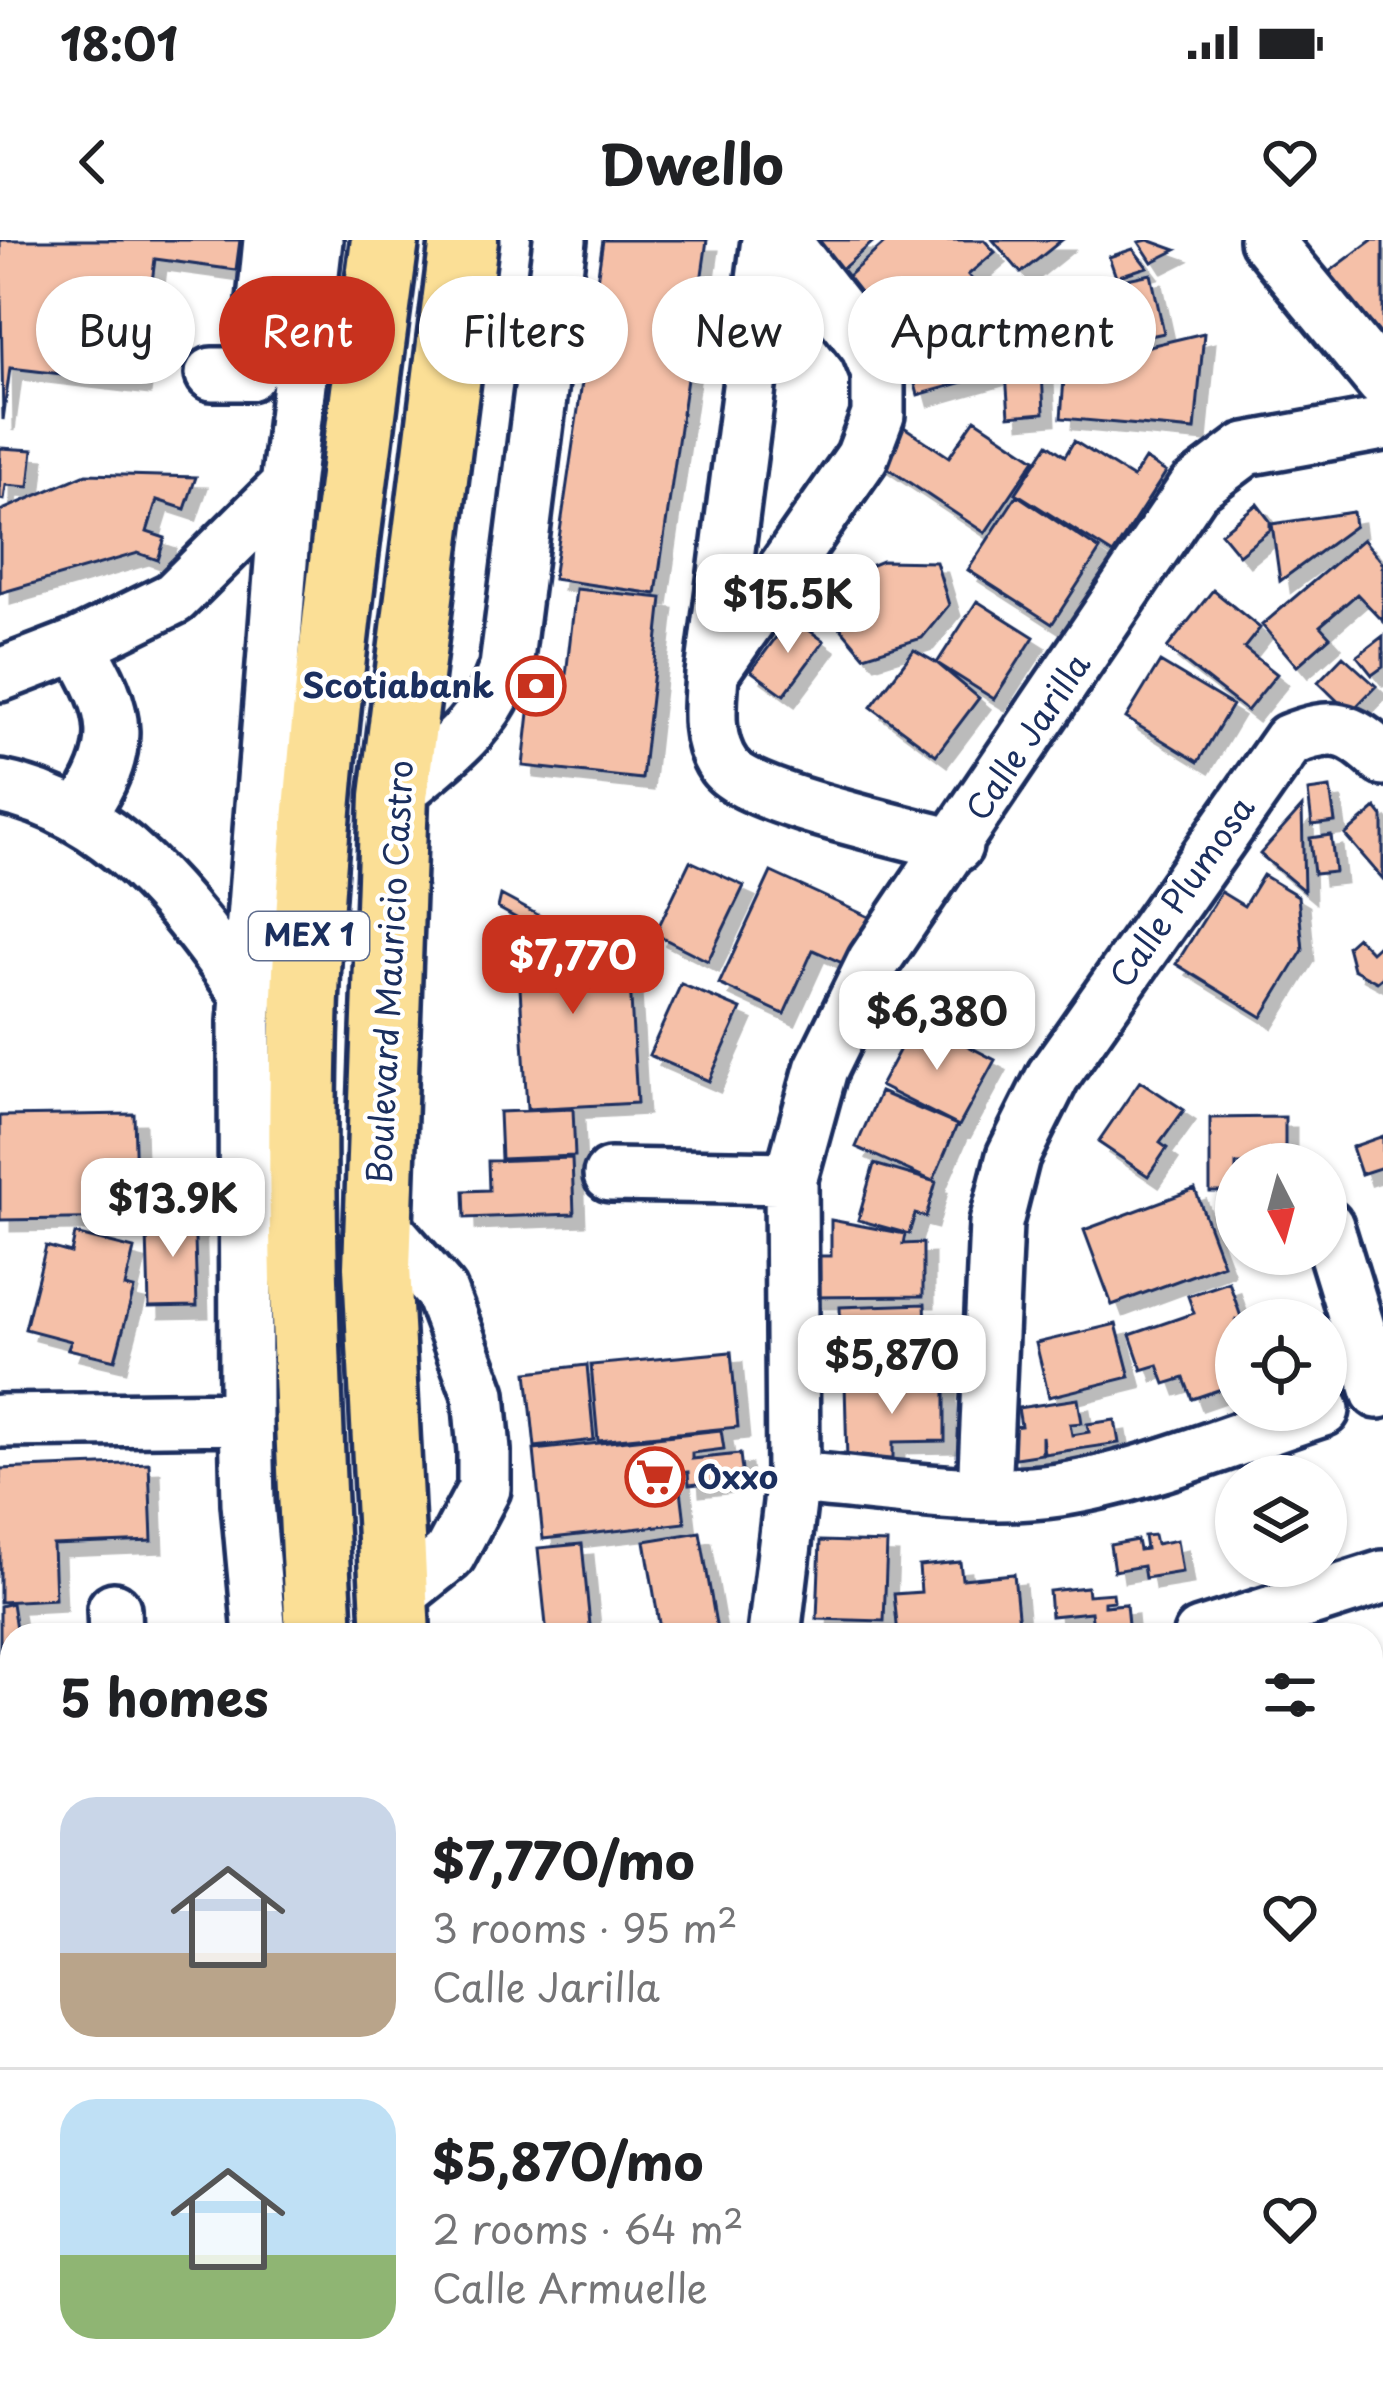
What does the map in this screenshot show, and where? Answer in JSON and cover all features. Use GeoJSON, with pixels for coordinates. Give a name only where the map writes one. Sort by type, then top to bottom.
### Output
{"type":"FeatureCollection","features":[{"type":"Feature","properties":{"kind":"main road","name":"MEX 1"},"geometry":{"type":"LineString","coordinates":[[318,1623],[302,1296],[306,974],[336,610],[385,240]]}},
{"type":"Feature","properties":{"kind":"main road","name":"Boulevard Mauricio Castro"},"geometry":{"type":"LineString","coordinates":[[395,1618],[381,1376],[378,1220],[394,796],[464,240]]}},
{"type":"Feature","properties":{"kind":"street"},"geometry":{"type":"LineString","coordinates":[[212,374],[249,374],[258,362],[270,240]]}},
{"type":"Feature","properties":{"kind":"street"},"geometry":{"type":"LineString","coordinates":[[258,1615],[246,1418],[247,994],[287,486],[316,240]]}},
{"type":"Feature","properties":{"kind":"street"},"geometry":{"type":"LineString","coordinates":[[394,796],[478,724],[495,699],[506,667],[560,240]]}},
{"type":"Feature","properties":{"kind":"street"},"geometry":{"type":"LineString","coordinates":[[768,240],[712,674],[710,729],[725,768],[766,792],[956,846]]}},
{"type":"Feature","properties":{"kind":"street"},"geometry":{"type":"LineString","coordinates":[[712,674],[862,457],[878,416],[878,374],[867,347],[783,240]]}},
{"type":"Feature","properties":{"kind":"street"},"geometry":{"type":"LineString","coordinates":[[1266,240],[1383,382]]}},
{"type":"Feature","properties":{"kind":"street","name":"Calle Jarilla"},"geometry":{"type":"LineString","coordinates":[[775,1623],[793,1478],[791,1178],[821,1069],[865,979],[1194,488],[1246,448],[1383,424]]}},
{"type":"Feature","properties":{"kind":"street"},"geometry":{"type":"LineString","coordinates":[[0,675],[174,598],[287,486]]}},
{"type":"Feature","properties":{"kind":"street"},"geometry":{"type":"LineString","coordinates":[[78,644],[105,689],[113,735],[104,779],[79,816]]}},
{"type":"Feature","properties":{"kind":"street","name":"Calle Plumosa"},"geometry":{"type":"LineString","coordinates":[[983,1492],[996,1223],[1013,1156],[1053,1076],[1289,740],[1324,727],[1359,735],[1383,759]]}},
{"type":"Feature","properties":{"kind":"street"},"geometry":{"type":"LineString","coordinates":[[0,788],[39,795],[124,847],[170,895],[247,994]]}},
{"type":"Feature","properties":{"kind":"street"},"geometry":{"type":"LineString","coordinates":[[610,1175],[791,1178]]}},
{"type":"Feature","properties":{"kind":"street"},"geometry":{"type":"LineString","coordinates":[[378,1220],[441,1292],[479,1394],[484,1450],[484,1489],[449,1556],[395,1618]]}},
{"type":"Feature","properties":{"kind":"street"},"geometry":{"type":"LineString","coordinates":[[1343,1275],[1380,1391],[1347,1402]]}},
{"type":"Feature","properties":{"kind":"street"},"geometry":{"type":"LineString","coordinates":[[0,1420],[246,1418]]}},
{"type":"Feature","properties":{"kind":"street"},"geometry":{"type":"LineString","coordinates":[[793,1478],[983,1492],[1058,1491],[1257,1431]]}},
{"type":"Feature","properties":{"kind":"street"},"geometry":{"type":"LineString","coordinates":[[1238,1623],[1383,1577]]}},
{"type":"Feature","properties":{"kind":"building"},"geometry":{"type":"Polygon","coordinates":[[[0,240],[240,240],[236,270],[155,259],[153,276],[36,276],[36,371],[10,368],[3,420],[0,240]]]}},
{"type":"Feature","properties":{"kind":"building"},"geometry":{"type":"Polygon","coordinates":[[[603,240],[707,240],[702,276],[652,276],[652,384],[686,384],[656,594],[553,579],[582,384],[628,384],[628,276],[598,276],[603,240]]]}},
{"type":"Feature","properties":{"kind":"building"},"geometry":{"type":"Polygon","coordinates":[[[811,240],[875,240],[840,271],[811,240]]]}},
{"type":"Feature","properties":{"kind":"building"},"geometry":{"type":"Polygon","coordinates":[[[888,240],[984,240],[995,252],[969,276],[848,276],[848,294],[839,284],[888,240]]]}},
{"type":"Feature","properties":{"kind":"building"},"geometry":{"type":"Polygon","coordinates":[[[993,240],[1062,240],[1021,273],[993,240]]]}},
{"type":"Feature","properties":{"kind":"building"},"geometry":{"type":"Polygon","coordinates":[[[1148,240],[1176,250],[1152,262],[1139,242],[1148,240]]]}},
{"type":"Feature","properties":{"kind":"building"},"geometry":{"type":"Polygon","coordinates":[[[1372,240],[1383,240],[1383,334],[1379,338],[1329,272],[1372,240]]]}},
{"type":"Feature","properties":{"kind":"building"},"geometry":{"type":"Polygon","coordinates":[[[1133,249],[1147,267],[1116,276],[1109,257],[1133,249]]]}},
{"type":"Feature","properties":{"kind":"building"},"geometry":{"type":"Polygon","coordinates":[[[1156,297],[1164,333],[1156,335],[1156,297]]]}},
{"type":"Feature","properties":{"kind":"building"},"geometry":{"type":"Polygon","coordinates":[[[1204,333],[1195,430],[1061,418],[1064,384],[1156,384],[1156,344],[1204,333]]]}},
{"type":"Feature","properties":{"kind":"building"},"geometry":{"type":"Polygon","coordinates":[[[915,384],[957,384],[918,395],[915,384]]]}},
{"type":"Feature","properties":{"kind":"building"},"geometry":{"type":"Polygon","coordinates":[[[1007,384],[1043,384],[1044,413],[1009,416],[1007,384]]]}},
{"type":"Feature","properties":{"kind":"building"},"geometry":{"type":"Polygon","coordinates":[[[975,419],[1035,459],[985,533],[877,461],[901,425],[949,457],[975,419]]]}},
{"type":"Feature","properties":{"kind":"building"},"geometry":{"type":"Polygon","coordinates":[[[1074,441],[1133,478],[1145,459],[1166,472],[1113,554],[1016,493],[1048,444],[1065,456],[1074,441]]]}},
{"type":"Feature","properties":{"kind":"building"},"geometry":{"type":"Polygon","coordinates":[[[0,448],[33,450],[29,487],[6,485],[4,500],[0,499],[0,448]]]}},
{"type":"Feature","properties":{"kind":"building"},"geometry":{"type":"Polygon","coordinates":[[[86,474],[196,477],[185,509],[157,500],[147,532],[165,538],[158,560],[138,553],[0,593],[0,511],[86,474]]]}},
{"type":"Feature","properties":{"kind":"building"},"geometry":{"type":"Polygon","coordinates":[[[1017,495],[1100,550],[1052,624],[968,570],[1017,495]]]}},
{"type":"Feature","properties":{"kind":"building"},"geometry":{"type":"Polygon","coordinates":[[[1257,504],[1270,521],[1270,530],[1239,555],[1221,533],[1257,504]]]}},
{"type":"Feature","properties":{"kind":"building"},"geometry":{"type":"Polygon","coordinates":[[[1353,512],[1355,526],[1280,581],[1272,524],[1353,512]]]}},
{"type":"Feature","properties":{"kind":"building"},"geometry":{"type":"Polygon","coordinates":[[[1363,539],[1383,563],[1383,621],[1357,594],[1320,626],[1330,637],[1297,666],[1262,625],[1363,539]]]}},
{"type":"Feature","properties":{"kind":"building"},"geometry":{"type":"Polygon","coordinates":[[[882,561],[936,562],[949,605],[922,638],[864,656],[824,608],[843,577],[882,561]]]}},
{"type":"Feature","properties":{"kind":"building"},"geometry":{"type":"Polygon","coordinates":[[[576,589],[662,598],[642,779],[523,766],[529,713],[565,684],[576,589]]]}},
{"type":"Feature","properties":{"kind":"building"},"geometry":{"type":"Polygon","coordinates":[[[1213,590],[1260,628],[1244,648],[1277,674],[1247,711],[1167,648],[1213,590]]]}},
{"type":"Feature","properties":{"kind":"building"},"geometry":{"type":"Polygon","coordinates":[[[977,601],[1034,637],[994,699],[937,663],[977,601]]]}},
{"type":"Feature","properties":{"kind":"building"},"geometry":{"type":"Polygon","coordinates":[[[791,617],[824,641],[784,695],[751,671],[791,617]]]}},
{"type":"Feature","properties":{"kind":"building"},"geometry":{"type":"Polygon","coordinates":[[[1383,636],[1383,667],[1372,675],[1357,656],[1383,636]]]}},
{"type":"Feature","properties":{"kind":"building"},"geometry":{"type":"Polygon","coordinates":[[[914,650],[979,698],[936,755],[871,707],[914,650]]]}},
{"type":"Feature","properties":{"kind":"building"},"geometry":{"type":"Polygon","coordinates":[[[1343,656],[1376,686],[1350,713],[1318,682],[1343,656]]]}},
{"type":"Feature","properties":{"kind":"building"},"geometry":{"type":"Polygon","coordinates":[[[1160,662],[1232,705],[1198,762],[1126,718],[1160,662]]]}},
{"type":"Feature","properties":{"kind":"building"},"geometry":{"type":"Polygon","coordinates":[[[1330,788],[1335,822],[1312,825],[1308,791],[1330,788]]]}},
{"type":"Feature","properties":{"kind":"building"},"geometry":{"type":"Polygon","coordinates":[[[1302,807],[1304,891],[1260,854],[1302,807]]]}},
{"type":"Feature","properties":{"kind":"building"},"geometry":{"type":"Polygon","coordinates":[[[1376,808],[1383,817],[1383,879],[1345,835],[1376,808]]]}},
{"type":"Feature","properties":{"kind":"building"},"geometry":{"type":"Polygon","coordinates":[[[1331,835],[1335,872],[1314,874],[1310,838],[1331,835]]]}},
{"type":"Feature","properties":{"kind":"building"},"geometry":{"type":"Polygon","coordinates":[[[690,861],[744,886],[708,961],[655,934],[690,861]]]}},
{"type":"Feature","properties":{"kind":"building"},"geometry":{"type":"Polygon","coordinates":[[[771,872],[869,917],[847,965],[813,950],[784,1014],[719,984],[771,872]]]}},
{"type":"Feature","properties":{"kind":"building"},"geometry":{"type":"Polygon","coordinates":[[[1263,875],[1298,896],[1303,950],[1262,1017],[1176,964],[1221,892],[1244,906],[1263,875]]]}},
{"type":"Feature","properties":{"kind":"building"},"geometry":{"type":"Polygon","coordinates":[[[501,895],[629,964],[637,1103],[527,1109],[516,918],[498,908],[501,895]]]}},
{"type":"Feature","properties":{"kind":"building"},"geometry":{"type":"Polygon","coordinates":[[[1357,937],[1371,952],[1383,941],[1383,977],[1377,982],[1353,969],[1347,946],[1357,937]]]}},
{"type":"Feature","properties":{"kind":"building"},"geometry":{"type":"Polygon","coordinates":[[[681,984],[741,1009],[709,1081],[649,1055],[681,984]]]}},
{"type":"Feature","properties":{"kind":"building"},"geometry":{"type":"Polygon","coordinates":[[[916,1019],[995,1060],[959,1126],[880,1086],[916,1019]]]}},
{"type":"Feature","properties":{"kind":"building"},"geometry":{"type":"Polygon","coordinates":[[[1140,1081],[1184,1110],[1160,1143],[1167,1148],[1148,1176],[1098,1142],[1140,1081]]]}},
{"type":"Feature","properties":{"kind":"building"},"geometry":{"type":"Polygon","coordinates":[[[880,1092],[957,1125],[933,1181],[856,1147],[880,1092]]]}},
{"type":"Feature","properties":{"kind":"building"},"geometry":{"type":"Polygon","coordinates":[[[573,1109],[575,1156],[501,1159],[499,1112],[573,1109]]]}},
{"type":"Feature","properties":{"kind":"building"},"geometry":{"type":"Polygon","coordinates":[[[134,1114],[137,1218],[0,1220],[0,1116],[134,1114]]]}},
{"type":"Feature","properties":{"kind":"building"},"geometry":{"type":"Polygon","coordinates":[[[1285,1117],[1285,1143],[1215,1143],[1215,1192],[1210,1192],[1210,1118],[1285,1117]]]}},
{"type":"Feature","properties":{"kind":"building"},"geometry":{"type":"Polygon","coordinates":[[[1383,1136],[1383,1167],[1361,1174],[1352,1147],[1383,1136]]]}},
{"type":"Feature","properties":{"kind":"building"},"geometry":{"type":"Polygon","coordinates":[[[572,1158],[574,1214],[465,1218],[464,1191],[489,1190],[488,1161],[572,1158]]]}},
{"type":"Feature","properties":{"kind":"building"},"geometry":{"type":"Polygon","coordinates":[[[874,1164],[936,1182],[926,1217],[915,1214],[909,1234],[858,1220],[874,1164]]]}},
{"type":"Feature","properties":{"kind":"building"},"geometry":{"type":"Polygon","coordinates":[[[1195,1189],[1215,1243],[1215,1267],[1112,1305],[1084,1230],[1195,1189]]]}},
{"type":"Feature","properties":{"kind":"building"},"geometry":{"type":"Polygon","coordinates":[[[194,1206],[197,1306],[149,1307],[147,1232],[161,1232],[160,1207],[194,1206]]]}},
{"type":"Feature","properties":{"kind":"building"},"geometry":{"type":"Polygon","coordinates":[[[831,1220],[905,1234],[903,1244],[923,1243],[923,1296],[807,1297],[807,1256],[831,1256],[831,1220]]]}},
{"type":"Feature","properties":{"kind":"building"},"geometry":{"type":"Polygon","coordinates":[[[75,1234],[134,1249],[125,1287],[134,1289],[115,1360],[68,1349],[71,1341],[25,1329],[46,1246],[71,1253],[75,1234]]]}},
{"type":"Feature","properties":{"kind":"building"},"geometry":{"type":"Polygon","coordinates":[[[1229,1282],[1235,1299],[1215,1299],[1215,1391],[1192,1399],[1184,1378],[1165,1384],[1158,1365],[1142,1370],[1130,1335],[1194,1313],[1188,1296],[1229,1282]]]}},
{"type":"Feature","properties":{"kind":"building"},"geometry":{"type":"Polygon","coordinates":[[[925,1304],[926,1325],[947,1325],[948,1375],[842,1379],[840,1307],[925,1304]]]}},
{"type":"Feature","properties":{"kind":"building"},"geometry":{"type":"Polygon","coordinates":[[[1116,1324],[1130,1377],[1049,1397],[1036,1343],[1116,1324]]]}},
{"type":"Feature","properties":{"kind":"building"},"geometry":{"type":"Polygon","coordinates":[[[731,1352],[738,1427],[598,1441],[591,1365],[731,1352]]]}},
{"type":"Feature","properties":{"kind":"building"},"geometry":{"type":"Polygon","coordinates":[[[587,1365],[594,1440],[535,1447],[527,1372],[587,1365]]]}},
{"type":"Feature","properties":{"kind":"building"},"geometry":{"type":"Polygon","coordinates":[[[945,1380],[945,1441],[893,1442],[893,1460],[847,1461],[845,1383],[945,1380]]]}},
{"type":"Feature","properties":{"kind":"building"},"geometry":{"type":"Polygon","coordinates":[[[1078,1399],[1082,1423],[1070,1424],[1072,1435],[1089,1432],[1087,1424],[1115,1420],[1119,1443],[1044,1454],[1042,1436],[1042,1454],[1009,1459],[1005,1428],[1021,1426],[1018,1408],[1078,1399]]]}},
{"type":"Feature","properties":{"kind":"building"},"geometry":{"type":"Polygon","coordinates":[[[721,1430],[724,1449],[692,1453],[692,1459],[740,1454],[743,1479],[689,1485],[688,1472],[679,1473],[685,1523],[543,1539],[534,1450],[721,1430]]]}},
{"type":"Feature","properties":{"kind":"building"},"geometry":{"type":"Polygon","coordinates":[[[149,1463],[152,1541],[53,1545],[55,1599],[0,1602],[0,1469],[149,1463]]]}},
{"type":"Feature","properties":{"kind":"building"},"geometry":{"type":"Polygon","coordinates":[[[700,1532],[716,1623],[659,1623],[645,1541],[700,1532]]]}},
{"type":"Feature","properties":{"kind":"building"},"geometry":{"type":"Polygon","coordinates":[[[1154,1535],[1156,1544],[1177,1540],[1182,1572],[1145,1578],[1143,1566],[1114,1571],[1110,1545],[1137,1540],[1139,1550],[1146,1549],[1144,1536],[1154,1535]]]}},
{"type":"Feature","properties":{"kind":"building"},"geometry":{"type":"Polygon","coordinates":[[[820,1541],[887,1543],[884,1621],[817,1619],[820,1541]]]}},
{"type":"Feature","properties":{"kind":"building"},"geometry":{"type":"Polygon","coordinates":[[[582,1544],[590,1623],[546,1623],[538,1548],[582,1544]]]}},
{"type":"Feature","properties":{"kind":"building"},"geometry":{"type":"Polygon","coordinates":[[[960,1562],[962,1579],[1014,1574],[1019,1623],[897,1623],[894,1594],[921,1592],[919,1566],[960,1562]]]}},
{"type":"Feature","properties":{"kind":"building"},"geometry":{"type":"Polygon","coordinates":[[[1087,1587],[1088,1595],[1113,1593],[1114,1601],[1104,1606],[1126,1604],[1128,1623],[1092,1623],[1091,1612],[1051,1616],[1049,1591],[1087,1587]]]}},
{"type":"Feature","properties":{"kind":"building"},"geometry":{"type":"Polygon","coordinates":[[[12,1603],[15,1623],[0,1623],[0,1606],[12,1603]]]}},
{"type":"Feature","properties":{"kind":"place","name":"Scotiabank"},"geometry":{"type":"Point","coordinates":[536,686]}},
{"type":"Feature","properties":{"kind":"place","name":"Oxxo"},"geometry":{"type":"Point","coordinates":[655,1477]}}]}
